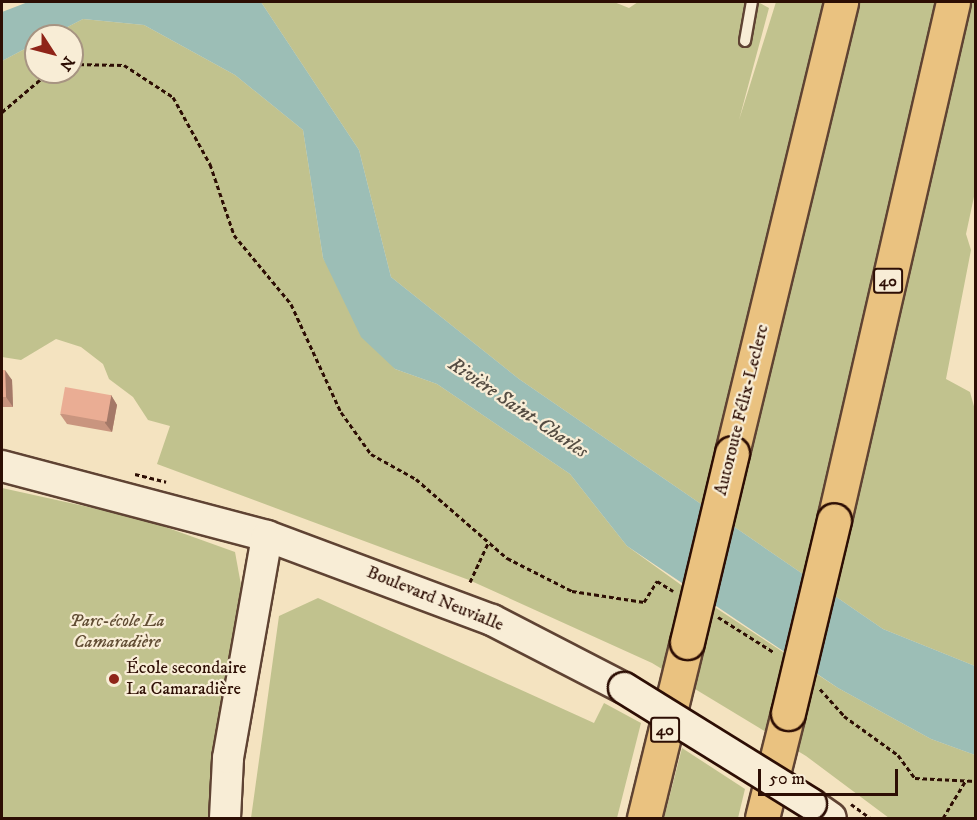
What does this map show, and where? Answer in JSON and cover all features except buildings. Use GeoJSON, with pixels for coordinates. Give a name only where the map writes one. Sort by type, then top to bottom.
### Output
{"type":"FeatureCollection","features":[{"type":"Feature","properties":{"kind":"highway","name":"Autoroute Félix-Leclerc"},"geometry":{"type":"LineString","coordinates":[[644,819],[839,2]]}},
{"type":"Feature","properties":{"kind":"highway","name":"40"},"geometry":{"type":"LineString","coordinates":[[762,819],[834,520],[943,42],[955,2]]}},
{"type":"Feature","properties":{"kind":"main road","name":"Boulevard Neuvialle"},"geometry":{"type":"LineString","coordinates":[[2,466],[267,536],[492,620],[624,688],[821,811]]}},
{"type":"Feature","properties":{"kind":"main road"},"geometry":{"type":"LineString","coordinates":[[225,819],[228,758],[267,536]]}},
{"type":"Feature","properties":{"kind":"lane"},"geometry":{"type":"LineString","coordinates":[[746,41],[752,2]]}},
{"type":"Feature","properties":{"kind":"path"},"geometry":{"type":"LineString","coordinates":[[84,64],[124,65],[173,96],[210,164],[234,235],[291,304],[341,412],[370,454],[416,479],[507,558],[572,591],[644,602],[657,581]]}},
{"type":"Feature","properties":{"kind":"path"},"geometry":{"type":"LineString","coordinates":[[2,112],[35,84]]}},
{"type":"Feature","properties":{"kind":"path"},"geometry":{"type":"LineString","coordinates":[[470,582],[489,541]]}},
{"type":"Feature","properties":{"kind":"path"},"geometry":{"type":"LineString","coordinates":[[934,819],[942,819],[966,780]]}},
{"type":"Feature","properties":{"kind":"green space"},"geometry":{"type":"Polygon","coordinates":[[[261,2],[614,2],[629,8],[638,2],[758,2],[769,8],[739,120],[776,2],[975,2],[975,192],[966,234],[971,250],[946,379],[970,392],[975,410],[975,666],[883,629],[519,379],[391,277],[359,150],[261,2]]]}},
{"type":"Feature","properties":{"kind":"green space"},"geometry":{"type":"Polygon","coordinates":[[[83,19],[144,25],[235,75],[303,130],[323,258],[395,369],[437,384],[570,474],[627,546],[684,587],[838,688],[931,739],[975,755],[975,818],[889,818],[806,756],[652,663],[469,580],[157,464],[170,426],[148,420],[133,397],[109,379],[103,364],[81,347],[56,339],[21,360],[2,357],[2,61],[24,49],[24,84],[84,84],[84,24],[73,24],[83,19]]]}},
{"type":"Feature","properties":{"kind":"green space","name":"Parc-école La Camaradière"},"geometry":{"type":"Polygon","coordinates":[[[2,488],[143,519],[235,552],[241,585],[209,818],[2,818],[2,488]]]}},
{"type":"Feature","properties":{"kind":"green space"},"geometry":{"type":"Polygon","coordinates":[[[318,598],[594,723],[604,703],[641,723],[617,818],[251,818],[279,616],[318,598]]]}},
{"type":"Feature","properties":{"kind":"green space"},"geometry":{"type":"Polygon","coordinates":[[[682,748],[745,789],[738,818],[664,818],[682,748]]]}},
{"type":"Feature","properties":{"kind":"water","name":"Rivière Saint-Charles"},"geometry":{"type":"Polygon","coordinates":[[[28,2],[261,2],[359,150],[391,277],[519,379],[883,629],[975,666],[975,755],[931,739],[838,688],[627,546],[570,474],[437,384],[395,369],[361,337],[323,258],[303,130],[235,75],[144,25],[83,19],[73,24],[24,24],[24,49],[2,61],[2,12],[28,2]]]}},
{"type":"Feature","properties":{"kind":"place","name":"École secondaire La Camaradière"},"geometry":{"type":"Point","coordinates":[114,679]}}]}
